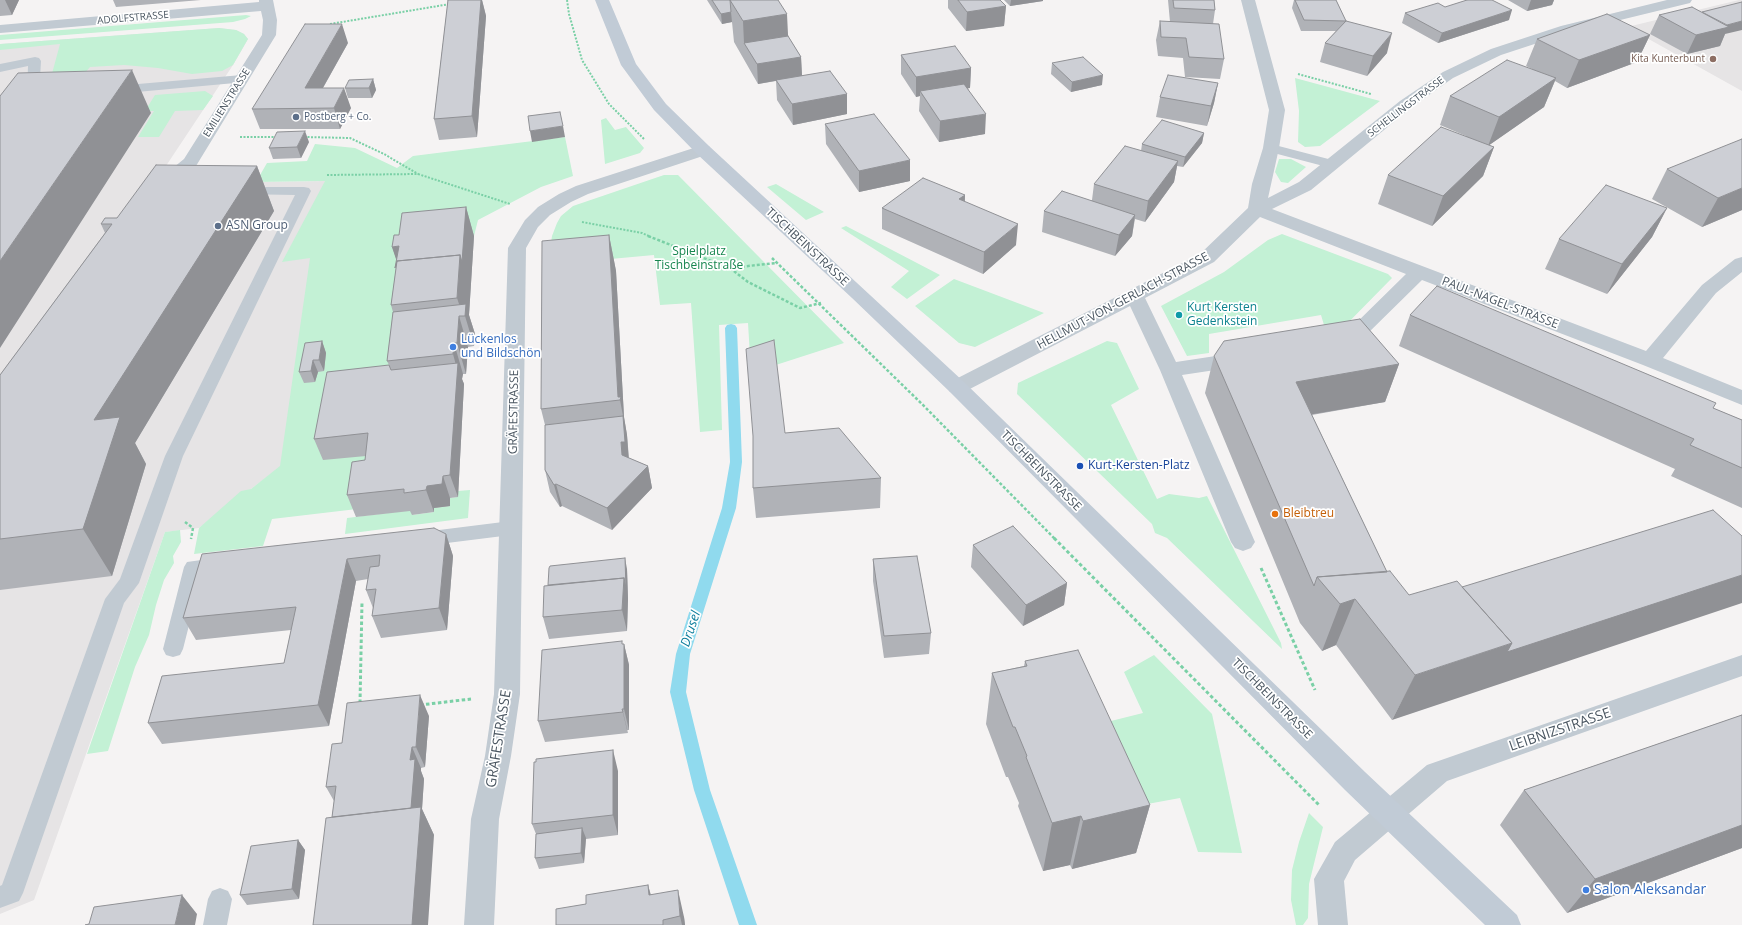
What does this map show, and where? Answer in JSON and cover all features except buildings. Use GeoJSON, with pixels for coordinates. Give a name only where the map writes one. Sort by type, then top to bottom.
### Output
{"type":"FeatureCollection","features":[{"type":"Feature","properties":{"kind":"main road","name":"TISCHBEINSTRASSE"},"geometry":{"type":"LineString","coordinates":[[602,0],[629,65],[660,107],[703,150],[818,258],[859,294],[957,388],[1389,814],[1506,925]]}},
{"type":"Feature","properties":{"kind":"street"},"geometry":{"type":"LineString","coordinates":[[1248,0],[1277,110],[1271,148],[1261,184],[1257,210]]}},
{"type":"Feature","properties":{"kind":"street","name":"SCHELLINGSTRASSE"},"geometry":{"type":"LineString","coordinates":[[1257,210],[1305,186],[1406,104],[1448,75],[1496,52],[1566,29],[1685,0]]}},
{"type":"Feature","properties":{"kind":"street","name":"ADOLFSTRASSE"},"geometry":{"type":"LineString","coordinates":[[0,29],[266,3]]}},
{"type":"Feature","properties":{"kind":"street","name":"EMILIENSTRASSE"},"geometry":{"type":"LineString","coordinates":[[152,192],[190,162],[269,35],[270,20],[266,3]]}},
{"type":"Feature","properties":{"kind":"street","name":"GRÄFESTRASSE"},"geometry":{"type":"LineString","coordinates":[[478,925],[485,819],[498,756],[507,694],[518,248],[531,224],[544,211],[565,198],[582,190],[703,150]]}},
{"type":"Feature","properties":{"kind":"street","name":"PAUL-NAGEL-STRASSE"},"geometry":{"type":"LineString","coordinates":[[1257,210],[1650,360],[1742,398]]}},
{"type":"Feature","properties":{"kind":"street","name":"HELLMUT-VON-GERLACH-STRASSE"},"geometry":{"type":"LineString","coordinates":[[957,388],[1135,297],[1207,258],[1257,210]]}},
{"type":"Feature","properties":{"kind":"street"},"geometry":{"type":"LineString","coordinates":[[1650,360],[1709,289],[1742,263]]}},
{"type":"Feature","properties":{"kind":"street"},"geometry":{"type":"LineString","coordinates":[[1326,346],[1342,344],[1355,335],[1419,272]]}},
{"type":"Feature","properties":{"kind":"street"},"geometry":{"type":"LineString","coordinates":[[1135,297],[1170,370],[1243,542]]}},
{"type":"Feature","properties":{"kind":"street"},"geometry":{"type":"LineString","coordinates":[[1170,370],[1264,356]]}},
{"type":"Feature","properties":{"kind":"street","name":"LEIBNIZSTRASSE"},"geometry":{"type":"LineString","coordinates":[[1333,925],[1329,880],[1345,851],[1437,773],[1742,665]]}},
{"type":"Feature","properties":{"kind":"lane"},"geometry":{"type":"LineString","coordinates":[[0,68],[35,61],[33,97],[23,109]]}},
{"type":"Feature","properties":{"kind":"lane"},"geometry":{"type":"LineString","coordinates":[[105,91],[242,79]]}},
{"type":"Feature","properties":{"kind":"lane"},"geometry":{"type":"LineString","coordinates":[[33,97],[47,96]]}},
{"type":"Feature","properties":{"kind":"lane"},"geometry":{"type":"LineString","coordinates":[[1271,148],[1331,164]]}},
{"type":"Feature","properties":{"kind":"lane"},"geometry":{"type":"LineString","coordinates":[[152,192],[179,190]]}},
{"type":"Feature","properties":{"kind":"lane"},"geometry":{"type":"LineString","coordinates":[[0,897],[11,892],[115,599],[129,583],[174,456],[304,191],[226,191]]}},
{"type":"Feature","properties":{"kind":"lane"},"geometry":{"type":"LineString","coordinates":[[403,542],[511,528]]}},
{"type":"Feature","properties":{"kind":"lane"},"geometry":{"type":"LineString","coordinates":[[173,649],[194,567],[240,562]]}},
{"type":"Feature","properties":{"kind":"lane"},"geometry":{"type":"LineString","coordinates":[[215,925],[220,899]]}},
{"type":"Feature","properties":{"kind":"path"},"geometry":{"type":"LineString","coordinates":[[324,25],[450,4]]}},
{"type":"Feature","properties":{"kind":"path"},"geometry":{"type":"LineString","coordinates":[[1267,72],[1290,72],[1406,104]]}},
{"type":"Feature","properties":{"kind":"path"},"geometry":{"type":"LineString","coordinates":[[206,137],[282,137]]}},
{"type":"Feature","properties":{"kind":"path"},"geometry":{"type":"LineString","coordinates":[[302,137],[350,138],[384,154],[418,174],[526,209],[544,211],[586,223],[642,234],[729,268],[748,282],[800,308],[859,294]]}},
{"type":"Feature","properties":{"kind":"path"},"geometry":{"type":"LineString","coordinates":[[304,191],[324,176],[334,174],[418,174]]}},
{"type":"Feature","properties":{"kind":"path"},"geometry":{"type":"LineString","coordinates":[[772,258],[928,409],[1319,806]]}},
{"type":"Feature","properties":{"kind":"path"},"geometry":{"type":"LineString","coordinates":[[729,268],[818,258]]}},
{"type":"Feature","properties":{"kind":"path"},"geometry":{"type":"LineString","coordinates":[[1243,542],[1255,555],[1313,686]]}},
{"type":"Feature","properties":{"kind":"path"},"geometry":{"type":"LineString","coordinates":[[360,704],[362,602]]}},
{"type":"Feature","properties":{"kind":"path"},"geometry":{"type":"LineString","coordinates":[[414,705],[507,694]]}},
{"type":"Feature","properties":{"kind":"shaded area","name":"Kita Kunterbunt"},"geometry":{"type":"Polygon","coordinates":[[[1742,0],[1742,91],[1627,27],[1742,0]]]}},
{"type":"Feature","properties":{"kind":"shaded area"},"geometry":{"type":"Polygon","coordinates":[[[219,28],[236,30],[244,34],[248,39],[233,65],[154,184],[325,181],[283,465],[199,528],[165,532],[34,900],[0,914],[0,44],[219,28]]]}},
{"type":"Feature","properties":{"kind":"green space"},"geometry":{"type":"Polygon","coordinates":[[[246,15],[251,16],[233,22],[0,40],[0,35],[246,15]]]}},
{"type":"Feature","properties":{"kind":"green space"},"geometry":{"type":"Polygon","coordinates":[[[219,28],[236,30],[244,34],[248,39],[233,65],[222,71],[192,74],[158,68],[124,65],[90,67],[72,88],[50,81],[60,44],[0,50],[0,44],[219,28]]]}},
{"type":"Feature","properties":{"kind":"green space"},"geometry":{"type":"Polygon","coordinates":[[[1295,78],[1380,101],[1320,146],[1305,147],[1298,142],[1299,111],[1295,78]]]}},
{"type":"Feature","properties":{"kind":"green space"},"geometry":{"type":"Polygon","coordinates":[[[205,91],[213,96],[203,110],[175,111],[159,137],[138,137],[154,111],[145,111],[155,95],[205,91]]]}},
{"type":"Feature","properties":{"kind":"green space"},"geometry":{"type":"Polygon","coordinates":[[[606,118],[615,130],[626,127],[644,148],[640,153],[605,164],[601,120],[606,118]]]}},
{"type":"Feature","properties":{"kind":"green space"},"geometry":{"type":"Polygon","coordinates":[[[565,137],[573,176],[541,187],[478,220],[474,236],[411,243],[405,298],[357,509],[272,519],[263,546],[194,554],[199,528],[241,491],[251,489],[280,466],[310,258],[282,262],[325,181],[256,182],[267,163],[307,161],[315,144],[355,148],[397,168],[413,156],[565,137]]]}},
{"type":"Feature","properties":{"kind":"green space"},"geometry":{"type":"Polygon","coordinates":[[[1279,159],[1291,159],[1306,167],[1288,183],[1281,182],[1275,172],[1279,159]]]}},
{"type":"Feature","properties":{"kind":"green space","name":"Spielplatz Tischbeinstraße"},"geometry":{"type":"Polygon","coordinates":[[[664,175],[678,175],[844,343],[751,373],[748,323],[719,325],[722,430],[700,432],[691,303],[660,305],[654,255],[567,263],[550,249],[552,236],[557,223],[561,216],[573,206],[664,175]]]}},
{"type":"Feature","properties":{"kind":"green space"},"geometry":{"type":"Polygon","coordinates":[[[776,184],[824,212],[806,220],[767,187],[776,184]]]}},
{"type":"Feature","properties":{"kind":"green space"},"geometry":{"type":"Polygon","coordinates":[[[846,226],[940,275],[907,299],[891,287],[909,271],[841,228],[846,226]]]}},
{"type":"Feature","properties":{"kind":"green space"},"geometry":{"type":"Polygon","coordinates":[[[1282,234],[1388,274],[1392,278],[1337,334],[1327,335],[1321,315],[1209,334],[1209,353],[1187,356],[1161,306],[1224,272],[1268,240],[1282,234]]]}},
{"type":"Feature","properties":{"kind":"green space"},"geometry":{"type":"Polygon","coordinates":[[[954,279],[1044,313],[975,347],[959,343],[915,306],[954,279]]]}},
{"type":"Feature","properties":{"kind":"green space"},"geometry":{"type":"Polygon","coordinates":[[[1107,341],[1117,343],[1139,389],[1111,405],[1157,499],[1169,494],[1199,498],[1207,496],[1281,643],[1282,649],[1167,538],[1155,533],[1152,524],[1017,394],[1018,383],[1107,341]]]}},
{"type":"Feature","properties":{"kind":"green space"},"geometry":{"type":"Polygon","coordinates":[[[470,490],[468,518],[345,534],[347,518],[412,510],[412,515],[434,512],[434,508],[449,506],[450,498],[457,497],[458,491],[470,490]]]}},
{"type":"Feature","properties":{"kind":"green space"},"geometry":{"type":"Polygon","coordinates":[[[180,530],[181,542],[173,556],[174,563],[164,580],[149,635],[135,667],[108,751],[87,754],[165,532],[180,530]]]}},
{"type":"Feature","properties":{"kind":"green space"},"geometry":{"type":"Polygon","coordinates":[[[1154,655],[1212,714],[1242,853],[1198,852],[1180,798],[1131,807],[1095,725],[1143,713],[1124,672],[1154,655]]]}},
{"type":"Feature","properties":{"kind":"green space"},"geometry":{"type":"Polygon","coordinates":[[[1309,813],[1323,827],[1309,884],[1308,918],[1303,925],[1296,925],[1291,900],[1292,870],[1299,842],[1309,813]]]}},
{"type":"Feature","properties":{"kind":"waterway","name":"Drusel"},"geometry":{"type":"LineString","coordinates":[[731,328],[736,462],[729,508],[683,654],[678,692],[702,790],[748,925]]}},
{"type":"Feature","properties":{"kind":"place","name":"Kita Kunterbunt"},"geometry":{"type":"Point","coordinates":[1713,59]}},
{"type":"Feature","properties":{"kind":"place","name":"Postberg + Co."},"geometry":{"type":"Point","coordinates":[296,117]}},
{"type":"Feature","properties":{"kind":"place","name":"ASN Group"},"geometry":{"type":"Point","coordinates":[218,226]}},
{"type":"Feature","properties":{"kind":"place","name":"Kurt Kersten Gedenkstein"},"geometry":{"type":"Point","coordinates":[1179,315]}},
{"type":"Feature","properties":{"kind":"place","name":"Lückenlos und Bildschön"},"geometry":{"type":"Point","coordinates":[453,347]}},
{"type":"Feature","properties":{"kind":"place","name":"Kurt-Kersten-Platz"},"geometry":{"type":"Point","coordinates":[1080,466]}},
{"type":"Feature","properties":{"kind":"place","name":"Bleibtreu"},"geometry":{"type":"Point","coordinates":[1275,514]}},
{"type":"Feature","properties":{"kind":"place","name":"Salon Aleksandar"},"geometry":{"type":"Point","coordinates":[1586,890]}}]}
